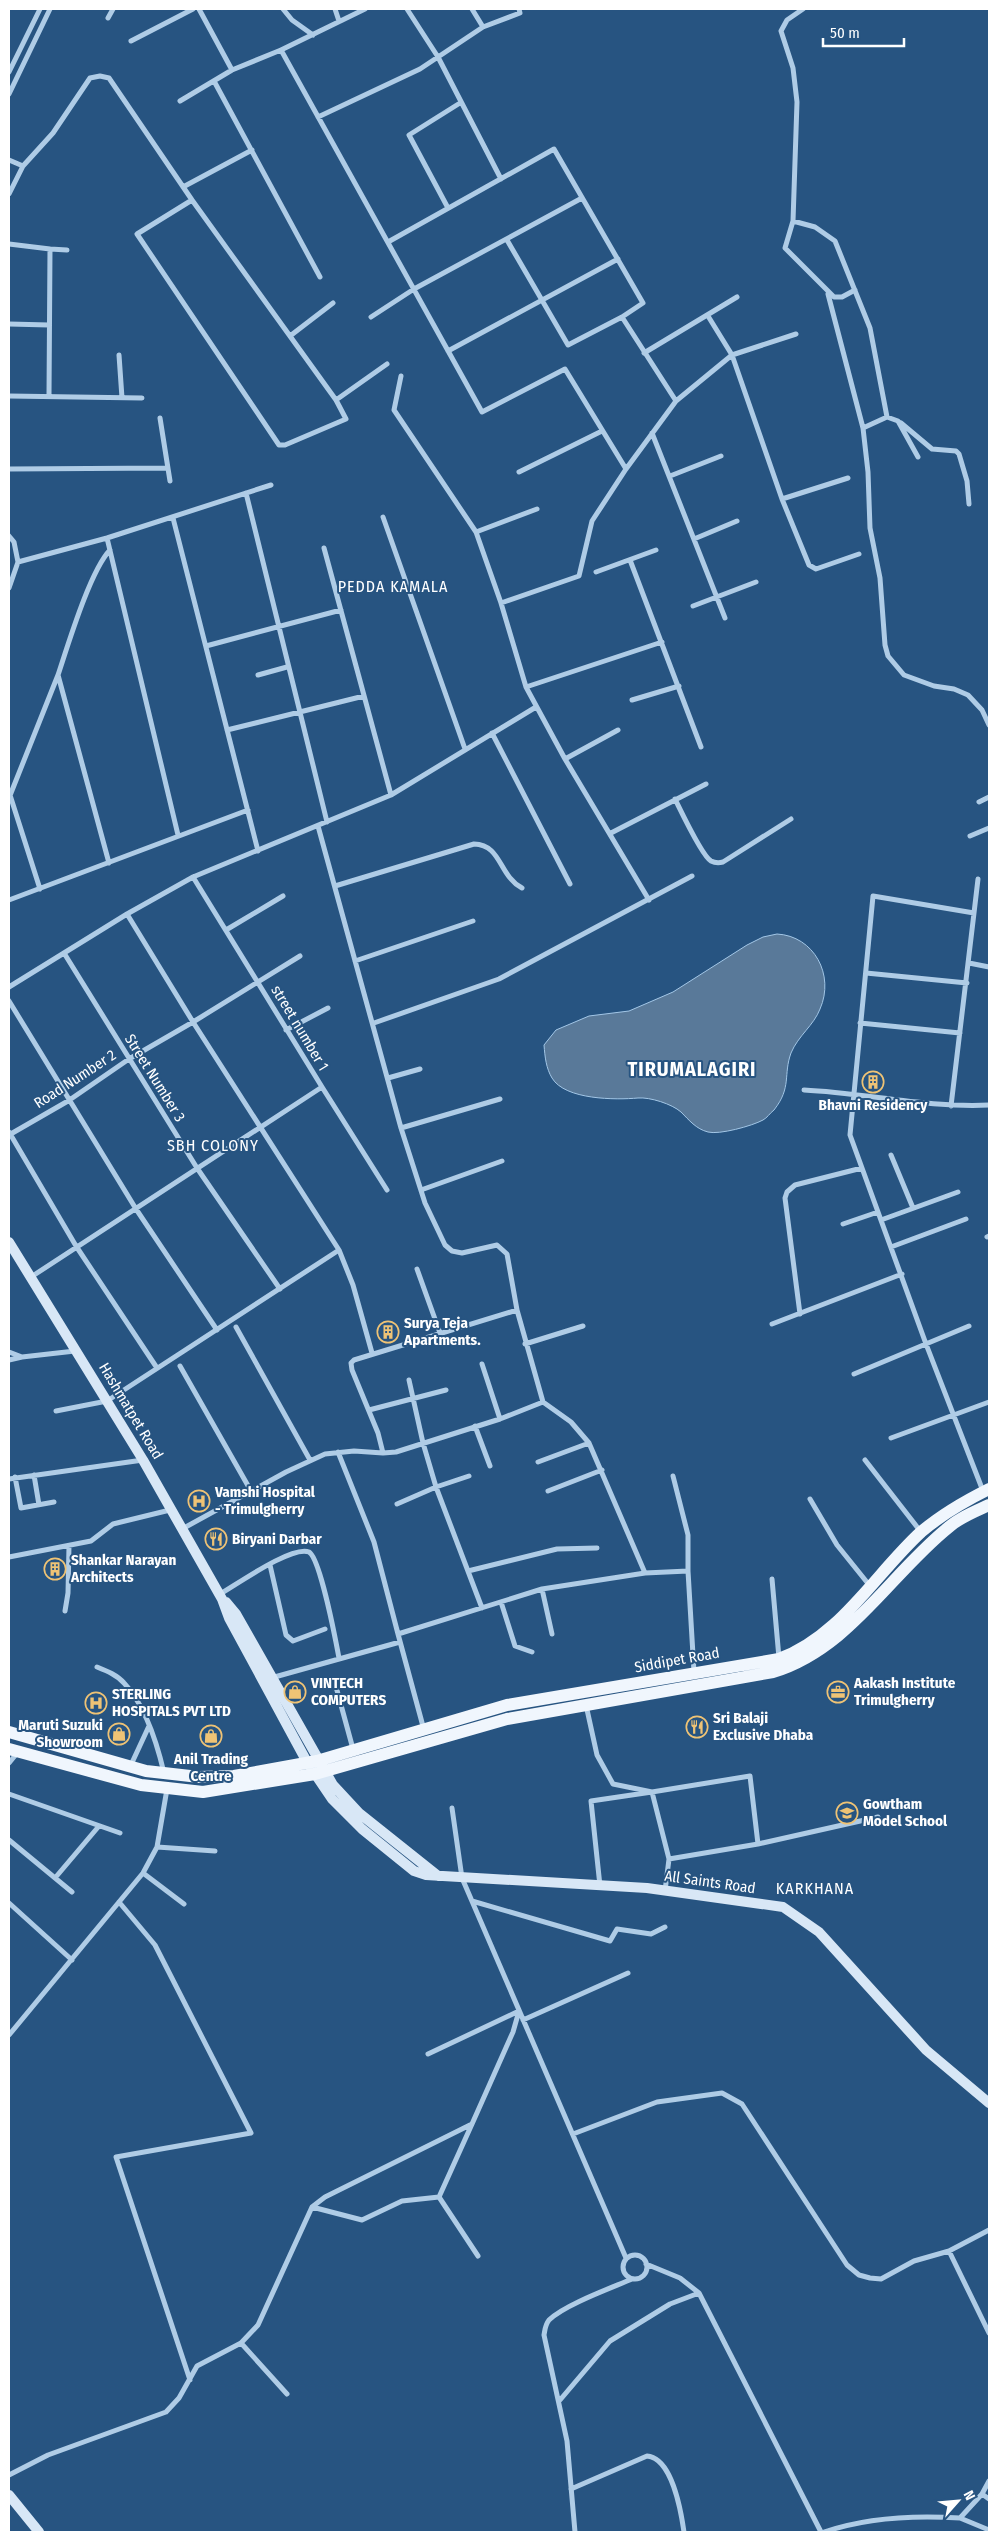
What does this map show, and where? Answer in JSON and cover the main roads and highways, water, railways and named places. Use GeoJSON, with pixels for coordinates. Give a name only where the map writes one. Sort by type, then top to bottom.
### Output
{"type":"FeatureCollection","features":[{"type":"Feature","properties":{"kind":"main road","name":"Hashmatpet Road"},"geometry":{"type":"LineString","coordinates":[[9,1242],[78,1351],[221,1596],[236,1614],[316,1767]]}},
{"type":"Feature","properties":{"kind":"main road","name":"Siddipet Road"},"geometry":{"type":"LineString","coordinates":[[316,1767],[354,1749],[507,1705],[779,1659],[793,1652],[825,1630],[921,1532],[958,1505],[986,1490]]}},
{"type":"Feature","properties":{"kind":"main road","name":"Siddipet Road"},"geometry":{"type":"LineString","coordinates":[[316,1767],[507,1719],[773,1672],[803,1660],[842,1633],[909,1564],[950,1526],[989,1504]]}},
{"type":"Feature","properties":{"kind":"main road","name":"Hashmatpet Road"},"geometry":{"type":"LineString","coordinates":[[221,1596],[229,1618],[316,1767]]}},
{"type":"Feature","properties":{"kind":"main road"},"geometry":{"type":"LineString","coordinates":[[9,1732],[130,1767],[164,1774],[234,1776],[316,1767]]}},
{"type":"Feature","properties":{"kind":"main road"},"geometry":{"type":"LineString","coordinates":[[13,1750],[141,1785],[203,1792],[316,1767]]}},
{"type":"Feature","properties":{"kind":"main road","name":"All Saints Road"},"geometry":{"type":"LineString","coordinates":[[316,1767],[359,1812],[438,1876],[665,1891],[783,1907],[819,1932],[926,2050],[989,2103]]}},
{"type":"Feature","properties":{"kind":"main road"},"geometry":{"type":"LineString","coordinates":[[9,2495],[39,2532]]}},
{"type":"Feature","properties":{"kind":"water"},"geometry":{"type":"Polygon","coordinates":[[[777,934],[790,936],[811,950],[818,959],[825,983],[820,1009],[791,1053],[785,1088],[780,1102],[764,1119],[751,1125],[713,1133],[704,1131],[677,1109],[661,1102],[643,1098],[617,1099],[579,1095],[568,1091],[552,1078],[545,1058],[544,1045],[556,1030],[589,1016],[629,1011],[673,992],[747,945],[763,937],[777,934]]]}},
{"type":"Feature","properties":{"kind":"place","name":"Bhavni Residency"},"geometry":{"type":"Point","coordinates":[873,1082]}},
{"type":"Feature","properties":{"kind":"place","name":"Surya Teja Apartments."},"geometry":{"type":"Point","coordinates":[388,1332]}},
{"type":"Feature","properties":{"kind":"place","name":"Vamshi Hospital - Trimulgherry"},"geometry":{"type":"Point","coordinates":[199,1501]}},
{"type":"Feature","properties":{"kind":"place","name":"Biryani Darbar"},"geometry":{"type":"Point","coordinates":[216,1539]}},
{"type":"Feature","properties":{"kind":"place","name":"Shankar Narayan Architects"},"geometry":{"type":"Point","coordinates":[55,1569]}},
{"type":"Feature","properties":{"kind":"place","name":"VINTECH COMPUTERS"},"geometry":{"type":"Point","coordinates":[295,1692]}},
{"type":"Feature","properties":{"kind":"place","name":"Aakash Institute Trimulgherry"},"geometry":{"type":"Point","coordinates":[838,1692]}},
{"type":"Feature","properties":{"kind":"place","name":"STERLING HOSPITALS PVT LTD"},"geometry":{"type":"Point","coordinates":[96,1703]}},
{"type":"Feature","properties":{"kind":"place","name":"Sri Balaji Exclusive Dhaba"},"geometry":{"type":"Point","coordinates":[697,1727]}},
{"type":"Feature","properties":{"kind":"place","name":"Maruti Suzuki Showroom"},"geometry":{"type":"Point","coordinates":[119,1734]}},
{"type":"Feature","properties":{"kind":"place","name":"Anil Trading Centre"},"geometry":{"type":"Point","coordinates":[211,1736]}},
{"type":"Feature","properties":{"kind":"place","name":"Gowtham Model School"},"geometry":{"type":"Point","coordinates":[847,1813]}},
{"type":"Feature","properties":{"kind":"district","name":"PEDDA KAMALA"},"geometry":{"type":"Point","coordinates":[393,586]}},
{"type":"Feature","properties":{"kind":"district","name":"TIRUMALAGIRI"},"geometry":{"type":"Point","coordinates":[692,1069]}},
{"type":"Feature","properties":{"kind":"district","name":"SBH COLONY"},"geometry":{"type":"Point","coordinates":[213,1145]}},
{"type":"Feature","properties":{"kind":"district","name":"KARKHANA"},"geometry":{"type":"Point","coordinates":[815,1888]}}]}
